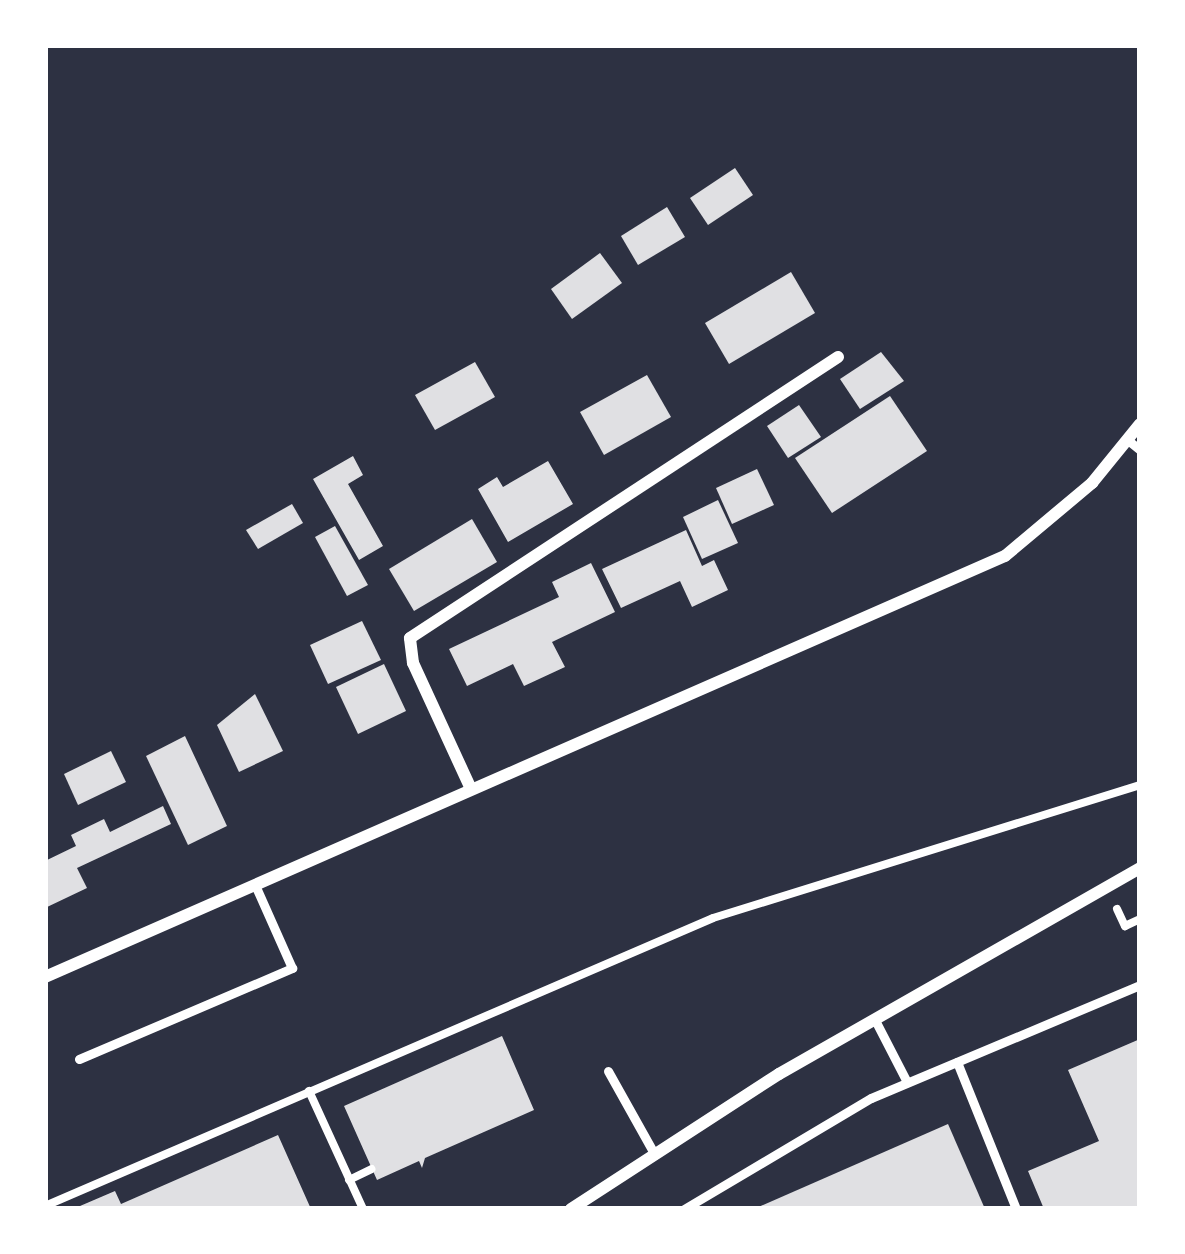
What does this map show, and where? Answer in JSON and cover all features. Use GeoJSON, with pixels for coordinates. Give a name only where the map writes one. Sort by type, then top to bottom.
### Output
{"type":"FeatureCollection","features":[{"type":"Feature","properties":{"kind":"street"},"geometry":{"type":"LineString","coordinates":[[471,790],[413,663],[410,638],[838,357]]}},
{"type":"Feature","properties":{"kind":"street"},"geometry":{"type":"LineString","coordinates":[[45,976],[1004,556],[1042,530],[1134,445],[1140,424]]}},
{"type":"Feature","properties":{"kind":"street"},"geometry":{"type":"LineString","coordinates":[[571,1209],[875,1020],[1140,868]]}},
{"type":"Feature","properties":{"kind":"lane"},"geometry":{"type":"LineString","coordinates":[[79,1059],[292,968],[255,885]]}},
{"type":"Feature","properties":{"kind":"lane"},"geometry":{"type":"LineString","coordinates":[[684,1209],[907,1082],[1140,985]]}},
{"type":"Feature","properties":{"kind":"lane"},"geometry":{"type":"LineString","coordinates":[[875,1020],[907,1082]]}},
{"type":"Feature","properties":{"kind":"lane"},"geometry":{"type":"LineString","coordinates":[[957,1062],[1016,1209]]}},
{"type":"Feature","properties":{"kind":"lane"},"geometry":{"type":"LineString","coordinates":[[608,1071],[655,1155]]}},
{"type":"Feature","properties":{"kind":"path"},"geometry":{"type":"LineString","coordinates":[[45,1205],[713,918],[1140,784]]}},
{"type":"Feature","properties":{"kind":"path"},"geometry":{"type":"LineString","coordinates":[[309,1091],[363,1209]]}},
{"type":"Feature","properties":{"kind":"path"},"geometry":{"type":"LineString","coordinates":[[350,1180],[372,1169]]}},
{"type":"Feature","properties":{"kind":"building"},"geometry":{"type":"Polygon","coordinates":[[[735,168],[753,195],[708,225],[690,198],[735,168]]]}},
{"type":"Feature","properties":{"kind":"building"},"geometry":{"type":"Polygon","coordinates":[[[667,207],[685,237],[638,265],[621,236],[667,207]]]}},
{"type":"Feature","properties":{"kind":"building"},"geometry":{"type":"Polygon","coordinates":[[[600,253],[622,283],[572,319],[551,289],[600,253]]]}},
{"type":"Feature","properties":{"kind":"building"},"geometry":{"type":"Polygon","coordinates":[[[791,272],[815,313],[729,364],[705,323],[791,272]]]}},
{"type":"Feature","properties":{"kind":"building"},"geometry":{"type":"Polygon","coordinates":[[[881,352],[904,381],[860,409],[840,379],[881,352]]]}},
{"type":"Feature","properties":{"kind":"building"},"geometry":{"type":"Polygon","coordinates":[[[475,362],[495,397],[435,430],[415,395],[475,362]]]}},
{"type":"Feature","properties":{"kind":"building"},"geometry":{"type":"Polygon","coordinates":[[[647,375],[671,417],[604,455],[580,412],[647,375]]]}},
{"type":"Feature","properties":{"kind":"building"},"geometry":{"type":"Polygon","coordinates":[[[890,396],[927,451],[832,513],[795,458],[890,396]]]}},
{"type":"Feature","properties":{"kind":"building"},"geometry":{"type":"Polygon","coordinates":[[[799,405],[821,437],[788,458],[767,426],[799,405]]]}},
{"type":"Feature","properties":{"kind":"building"},"geometry":{"type":"Polygon","coordinates":[[[353,456],[363,475],[348,484],[383,546],[359,560],[313,479],[353,456]]]}},
{"type":"Feature","properties":{"kind":"building"},"geometry":{"type":"Polygon","coordinates":[[[548,461],[573,504],[508,542],[478,489],[497,477],[503,487],[548,461]]]}},
{"type":"Feature","properties":{"kind":"building"},"geometry":{"type":"Polygon","coordinates":[[[757,469],[774,505],[732,524],[716,488],[757,469]]]}},
{"type":"Feature","properties":{"kind":"building"},"geometry":{"type":"Polygon","coordinates":[[[718,500],[738,543],[702,559],[683,517],[718,500]]]}},
{"type":"Feature","properties":{"kind":"building"},"geometry":{"type":"Polygon","coordinates":[[[292,504],[303,523],[258,549],[246,530],[292,504]]]}},
{"type":"Feature","properties":{"kind":"building"},"geometry":{"type":"Polygon","coordinates":[[[472,519],[497,562],[414,611],[389,569],[472,519]]]}},
{"type":"Feature","properties":{"kind":"building"},"geometry":{"type":"Polygon","coordinates":[[[335,526],[368,585],[347,596],[315,537],[335,526]]]}},
{"type":"Feature","properties":{"kind":"building"},"geometry":{"type":"Polygon","coordinates":[[[686,530],[702,566],[714,560],[728,590],[692,607],[680,581],[621,608],[602,569],[686,530]]]}},
{"type":"Feature","properties":{"kind":"building"},"geometry":{"type":"Polygon","coordinates":[[[591,563],[615,612],[552,642],[565,667],[524,686],[513,664],[467,686],[449,649],[559,597],[552,582],[591,563]]]}},
{"type":"Feature","properties":{"kind":"building"},"geometry":{"type":"Polygon","coordinates":[[[362,621],[381,660],[328,684],[310,645],[362,621]]]}},
{"type":"Feature","properties":{"kind":"building"},"geometry":{"type":"Polygon","coordinates":[[[384,664],[406,711],[358,734],[336,687],[384,664]]]}},
{"type":"Feature","properties":{"kind":"building"},"geometry":{"type":"Polygon","coordinates":[[[255,694],[283,751],[239,772],[217,725],[255,694]]]}},
{"type":"Feature","properties":{"kind":"building"},"geometry":{"type":"Polygon","coordinates":[[[185,736],[227,826],[188,845],[146,756],[185,736]]]}},
{"type":"Feature","properties":{"kind":"building"},"geometry":{"type":"Polygon","coordinates":[[[111,751],[126,782],[78,805],[64,774],[111,751]]]}},
{"type":"Feature","properties":{"kind":"building"},"geometry":{"type":"Polygon","coordinates":[[[163,806],[171,824],[77,868],[87,888],[45,908],[45,861],[76,846],[71,835],[104,819],[110,832],[163,806]]]}},
{"type":"Feature","properties":{"kind":"building"},"geometry":{"type":"Polygon","coordinates":[[[502,1036],[534,1110],[425,1158],[422,1168],[419,1161],[377,1180],[344,1106],[502,1036]]]}},
{"type":"Feature","properties":{"kind":"building"},"geometry":{"type":"Polygon","coordinates":[[[1140,1039],[1140,1209],[1044,1209],[1028,1171],[1099,1141],[1068,1070],[1140,1039]]]}},
{"type":"Feature","properties":{"kind":"building"},"geometry":{"type":"Polygon","coordinates":[[[948,1124],[985,1209],[754,1209],[948,1124]]]}},
{"type":"Feature","properties":{"kind":"building"},"geometry":{"type":"Polygon","coordinates":[[[278,1135],[311,1209],[73,1209],[115,1191],[121,1204],[278,1135]]]}}]}
